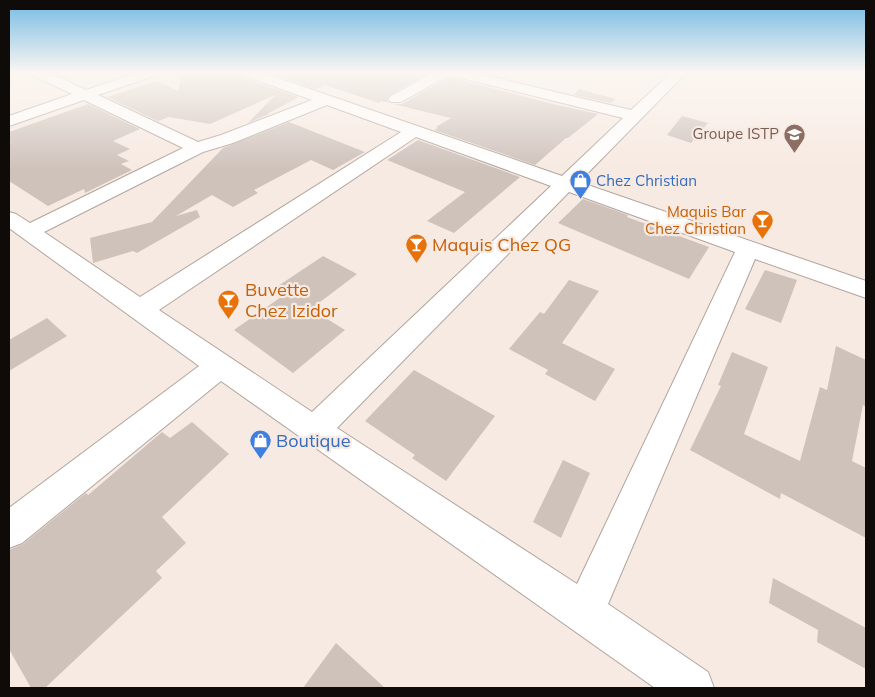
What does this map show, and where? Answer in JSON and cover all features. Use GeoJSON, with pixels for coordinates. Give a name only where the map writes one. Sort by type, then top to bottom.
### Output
{"type":"FeatureCollection","features":[{"type":"Feature","properties":{"kind":"street"},"geometry":{"type":"LineString","coordinates":[[9,121],[57,105]]}},
{"type":"Feature","properties":{"kind":"street"},"geometry":{"type":"LineString","coordinates":[[104,105],[197,148]]}},
{"type":"Feature","properties":{"kind":"street"},"geometry":{"type":"LineString","coordinates":[[18,225],[197,148],[227,139],[315,105]]}},
{"type":"Feature","properties":{"kind":"street"},"geometry":{"type":"LineString","coordinates":[[339,105],[866,290]]}},
{"type":"Feature","properties":{"kind":"street"},"geometry":{"type":"LineString","coordinates":[[587,105],[634,116]]}},
{"type":"Feature","properties":{"kind":"street"},"geometry":{"type":"LineString","coordinates":[[314,430],[646,105]]}},
{"type":"Feature","properties":{"kind":"street"},"geometry":{"type":"LineString","coordinates":[[140,310],[414,131]]}},
{"type":"Feature","properties":{"kind":"street"},"geometry":{"type":"LineString","coordinates":[[18,225],[220,366],[584,612],[692,688]]}},
{"type":"Feature","properties":{"kind":"street"},"geometry":{"type":"LineString","coordinates":[[584,612],[748,248]]}},
{"type":"Feature","properties":{"kind":"street"},"geometry":{"type":"LineString","coordinates":[[9,530],[220,366]]}},
{"type":"Feature","properties":{"kind":"building"},"geometry":{"type":"Polygon","coordinates":[[[87,105],[140,129],[113,141],[130,149],[117,155],[129,161],[121,164],[132,170],[85,193],[84,189],[48,206],[9,181],[9,132],[87,105]]]}},
{"type":"Feature","properties":{"kind":"building"},"geometry":{"type":"Polygon","coordinates":[[[123,105],[254,105],[210,124],[169,117],[158,121],[123,105]]]}},
{"type":"Feature","properties":{"kind":"building"},"geometry":{"type":"Polygon","coordinates":[[[266,105],[285,105],[267,114],[269,114],[248,123],[266,105]]]}},
{"type":"Feature","properties":{"kind":"building"},"geometry":{"type":"Polygon","coordinates":[[[395,105],[556,105],[598,114],[535,165],[434,130],[451,118],[395,105]]]}},
{"type":"Feature","properties":{"kind":"building"},"geometry":{"type":"Polygon","coordinates":[[[682,116],[708,123],[691,143],[667,135],[682,116]]]}},
{"type":"Feature","properties":{"kind":"building"},"geometry":{"type":"Polygon","coordinates":[[[289,122],[365,152],[333,170],[311,160],[254,190],[258,193],[233,207],[212,195],[176,216],[197,210],[200,217],[137,253],[133,251],[93,263],[90,238],[152,222],[223,148],[289,122]]]}},
{"type":"Feature","properties":{"kind":"building"},"geometry":{"type":"Polygon","coordinates":[[[418,140],[520,177],[454,233],[427,221],[465,192],[387,160],[418,140]]]}},
{"type":"Feature","properties":{"kind":"building"},"geometry":{"type":"Polygon","coordinates":[[[583,199],[709,247],[689,279],[558,223],[583,199]]]}},
{"type":"Feature","properties":{"kind":"building"},"geometry":{"type":"Polygon","coordinates":[[[323,256],[357,274],[311,309],[345,330],[293,373],[234,330],[288,292],[278,286],[323,256]]]}},
{"type":"Feature","properties":{"kind":"building"},"geometry":{"type":"Polygon","coordinates":[[[765,270],[797,280],[781,323],[745,309],[765,270]]]}},
{"type":"Feature","properties":{"kind":"building"},"geometry":{"type":"Polygon","coordinates":[[[569,280],[599,291],[562,343],[615,369],[595,401],[545,374],[548,370],[509,349],[540,312],[544,314],[569,280]]]}},
{"type":"Feature","properties":{"kind":"building"},"geometry":{"type":"Polygon","coordinates":[[[47,318],[67,336],[9,371],[9,340],[47,318]]]}},
{"type":"Feature","properties":{"kind":"building"},"geometry":{"type":"Polygon","coordinates":[[[836,346],[866,360],[866,407],[863,405],[852,461],[866,468],[866,538],[781,493],[780,499],[690,450],[721,386],[718,385],[732,352],[768,367],[744,434],[800,461],[820,387],[827,390],[836,346]]]}},
{"type":"Feature","properties":{"kind":"building"},"geometry":{"type":"Polygon","coordinates":[[[414,370],[495,416],[446,481],[412,458],[415,455],[365,421],[414,370]]]}},
{"type":"Feature","properties":{"kind":"building"},"geometry":{"type":"Polygon","coordinates":[[[192,422],[229,454],[162,517],[186,543],[156,571],[162,578],[45,688],[31,688],[9,649],[9,550],[23,544],[86,493],[88,495],[162,432],[170,438],[192,422]]]}},
{"type":"Feature","properties":{"kind":"building"},"geometry":{"type":"Polygon","coordinates":[[[563,460],[590,473],[561,538],[533,522],[563,460]]]}},
{"type":"Feature","properties":{"kind":"building"},"geometry":{"type":"Polygon","coordinates":[[[773,578],[866,628],[866,669],[817,642],[818,630],[769,603],[773,578]]]}},
{"type":"Feature","properties":{"kind":"building"},"geometry":{"type":"Polygon","coordinates":[[[336,643],[385,688],[303,688],[336,643]]]}},
{"type":"Feature","properties":{"kind":"place","name":"Groupe ISTP"},"geometry":{"type":"Point","coordinates":[795,153]}},
{"type":"Feature","properties":{"kind":"place","name":"Chez Christian"},"geometry":{"type":"Point","coordinates":[580,200]}},
{"type":"Feature","properties":{"kind":"place","name":"Maquis Bar Chez Christian"},"geometry":{"type":"Point","coordinates":[762,240]}},
{"type":"Feature","properties":{"kind":"place","name":"Maquis Chez QG"},"geometry":{"type":"Point","coordinates":[416,264]}},
{"type":"Feature","properties":{"kind":"place","name":"Buvette Chez Izidor"},"geometry":{"type":"Point","coordinates":[229,319]}},
{"type":"Feature","properties":{"kind":"place","name":"Boutique"},"geometry":{"type":"Point","coordinates":[260,460]}}]}
